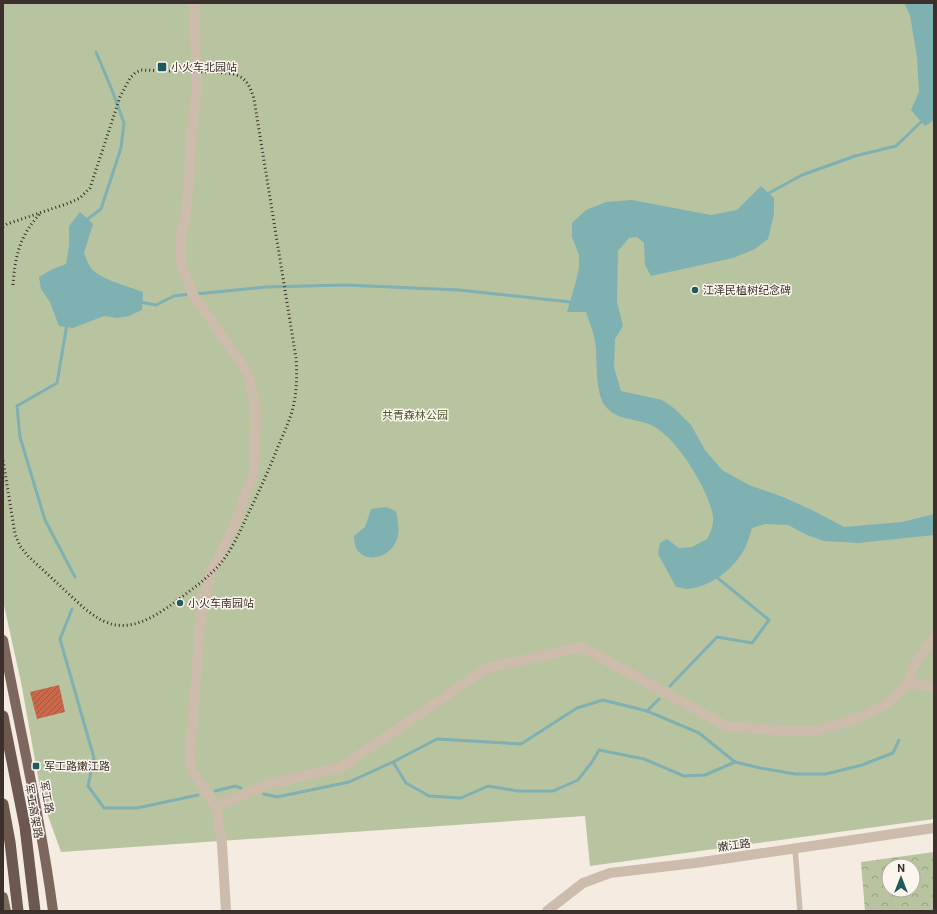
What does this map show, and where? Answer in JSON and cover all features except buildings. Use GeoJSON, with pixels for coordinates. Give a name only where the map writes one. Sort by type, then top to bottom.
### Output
{"type":"FeatureCollection","features":[{"type":"Feature","properties":{"kind":"highway","name":"军工高架路"},"geometry":{"type":"LineString","coordinates":[[3,716],[25,827],[35,911]]}},
{"type":"Feature","properties":{"kind":"highway"},"geometry":{"type":"LineString","coordinates":[[3,804],[10,842],[18,911]]}},
{"type":"Feature","properties":{"kind":"main road","name":"军工路"},"geometry":{"type":"LineString","coordinates":[[3,640],[44,846],[53,911]]}},
{"type":"Feature","properties":{"kind":"main road"},"geometry":{"type":"LineString","coordinates":[[3,897],[6,911]]}},
{"type":"Feature","properties":{"kind":"street"},"geometry":{"type":"LineString","coordinates":[[194,3],[197,89],[192,128],[187,206],[181,238],[181,263],[192,294],[248,374],[256,413],[254,473],[233,528],[210,574],[201,613],[190,755],[192,770],[216,807],[222,844],[226,911]]}},
{"type":"Feature","properties":{"kind":"street"},"geometry":{"type":"LineString","coordinates":[[216,807],[268,784],[340,768],[487,668],[582,648],[726,726],[787,731],[814,731],[856,719],[888,703],[908,683],[913,667],[934,637]]}},
{"type":"Feature","properties":{"kind":"street"},"geometry":{"type":"LineString","coordinates":[[908,683],[934,687]]}},
{"type":"Feature","properties":{"kind":"street","name":"嫩江路"},"geometry":{"type":"LineString","coordinates":[[547,911],[584,883],[610,873],[695,863],[934,828]]}},
{"type":"Feature","properties":{"kind":"lane"},"geometry":{"type":"LineString","coordinates":[[795,849],[800,911]]}},
{"type":"Feature","properties":{"kind":"green space","name":"共青森林公园"},"geometry":{"type":"Polygon","coordinates":[[[3,3],[934,3],[934,819],[590,866],[585,816],[61,852],[42,799],[21,682],[3,601],[3,3]]]}},
{"type":"Feature","properties":{"kind":"green space"},"geometry":{"type":"Polygon","coordinates":[[[934,852],[934,911],[865,911],[861,862],[881,859],[881,898],[921,898],[921,858],[890,858],[934,852]]]}},
{"type":"Feature","properties":{"kind":"water"},"geometry":{"type":"Polygon","coordinates":[[[904,3],[934,3],[934,120],[925,126],[911,110],[919,92],[917,57],[910,15],[904,3]]]}},
{"type":"Feature","properties":{"kind":"water"},"geometry":{"type":"Polygon","coordinates":[[[761,186],[774,198],[774,214],[768,239],[755,249],[733,258],[651,276],[645,265],[644,243],[637,237],[629,238],[618,251],[617,302],[623,326],[615,339],[614,367],[621,391],[662,400],[675,409],[691,425],[705,450],[722,470],[749,485],[783,497],[844,527],[902,522],[934,514],[934,535],[858,543],[824,541],[807,535],[788,525],[765,524],[752,528],[746,546],[735,563],[714,580],[688,589],[676,587],[658,554],[660,543],[667,539],[679,548],[692,547],[707,539],[713,522],[710,505],[705,492],[690,464],[670,440],[651,425],[616,415],[606,407],[602,401],[598,385],[595,341],[586,312],[567,312],[579,268],[579,255],[572,237],[572,223],[586,210],[606,202],[632,200],[711,215],[737,210],[761,186]]]}},
{"type":"Feature","properties":{"kind":"water"},"geometry":{"type":"Polygon","coordinates":[[[80,212],[93,224],[84,253],[90,266],[101,276],[143,292],[142,310],[129,316],[117,318],[104,316],[73,328],[59,326],[50,302],[41,289],[39,277],[66,264],[69,246],[69,226],[80,212]]]}},
{"type":"Feature","properties":{"kind":"water"},"geometry":{"type":"Polygon","coordinates":[[[386,507],[396,511],[399,529],[397,539],[393,547],[387,553],[380,556],[365,556],[359,552],[355,545],[354,536],[365,527],[371,509],[386,507]]]}},
{"type":"Feature","properties":{"kind":"waterway"},"geometry":{"type":"LineString","coordinates":[[85,221],[101,209],[121,148],[124,123],[96,52]]}},
{"type":"Feature","properties":{"kind":"waterway"},"geometry":{"type":"LineString","coordinates":[[769,193],[802,175],[855,156],[896,146],[921,122]]}},
{"type":"Feature","properties":{"kind":"waterway"},"geometry":{"type":"LineString","coordinates":[[196,294],[266,287],[345,285],[459,290],[570,302]]}},
{"type":"Feature","properties":{"kind":"waterway"},"geometry":{"type":"LineString","coordinates":[[140,302],[156,305],[174,296],[190,294]]}},
{"type":"Feature","properties":{"kind":"waterway"},"geometry":{"type":"LineString","coordinates":[[67,324],[57,383],[17,406],[20,437],[45,520],[75,577]]}},
{"type":"Feature","properties":{"kind":"waterway"},"geometry":{"type":"LineString","coordinates":[[670,686],[717,637],[752,643],[769,620],[714,575]]}},
{"type":"Feature","properties":{"kind":"waterway"},"geometry":{"type":"LineString","coordinates":[[72,609],[60,639],[94,758],[88,786],[104,808],[137,808],[198,795]]}},
{"type":"Feature","properties":{"kind":"waterway"},"geometry":{"type":"LineString","coordinates":[[264,794],[277,797],[349,782],[393,762],[437,739],[521,744],[577,708],[603,700],[647,711],[659,699]]}},
{"type":"Feature","properties":{"kind":"waterway"},"geometry":{"type":"LineString","coordinates":[[647,711],[699,733],[735,762]]}},
{"type":"Feature","properties":{"kind":"waterway"},"geometry":{"type":"LineString","coordinates":[[393,762],[406,783],[429,796],[461,798],[488,786],[518,791],[553,791],[578,780],[599,750],[644,759],[684,776],[705,775],[735,762],[795,774],[826,774],[862,765],[893,753],[899,740]]}},
{"type":"Feature","properties":{"kind":"waterway"},"geometry":{"type":"LineString","coordinates":[[215,791],[235,786],[241,788]]}},
{"type":"Feature","properties":{"kind":"railway"},"geometry":{"type":"LineString","coordinates":[[3,227],[7,224],[69,203],[80,198],[90,188],[120,97],[130,78],[135,73],[141,70],[192,71],[228,73],[239,76],[245,80],[249,86],[254,99],[296,358],[297,375],[293,409],[289,421],[271,465],[229,551],[221,563],[205,579],[175,602],[160,613],[133,624],[115,625],[103,621],[93,615],[28,556],[20,546],[15,534],[3,460]]}},
{"type":"Feature","properties":{"kind":"railway"},"geometry":{"type":"LineString","coordinates":[[13,285],[17,255],[23,238],[40,214]]}},
{"type":"Feature","properties":{"kind":"place","name":"小火车北园站"},"geometry":{"type":"Point","coordinates":[162,67]}},
{"type":"Feature","properties":{"kind":"place","name":"江泽民植树纪念碑"},"geometry":{"type":"Point","coordinates":[695,290]}},
{"type":"Feature","properties":{"kind":"place","name":"小火车南园站"},"geometry":{"type":"Point","coordinates":[180,603]}},
{"type":"Feature","properties":{"kind":"place","name":"军工路嫩江路"},"geometry":{"type":"Point","coordinates":[36,766]}}]}
